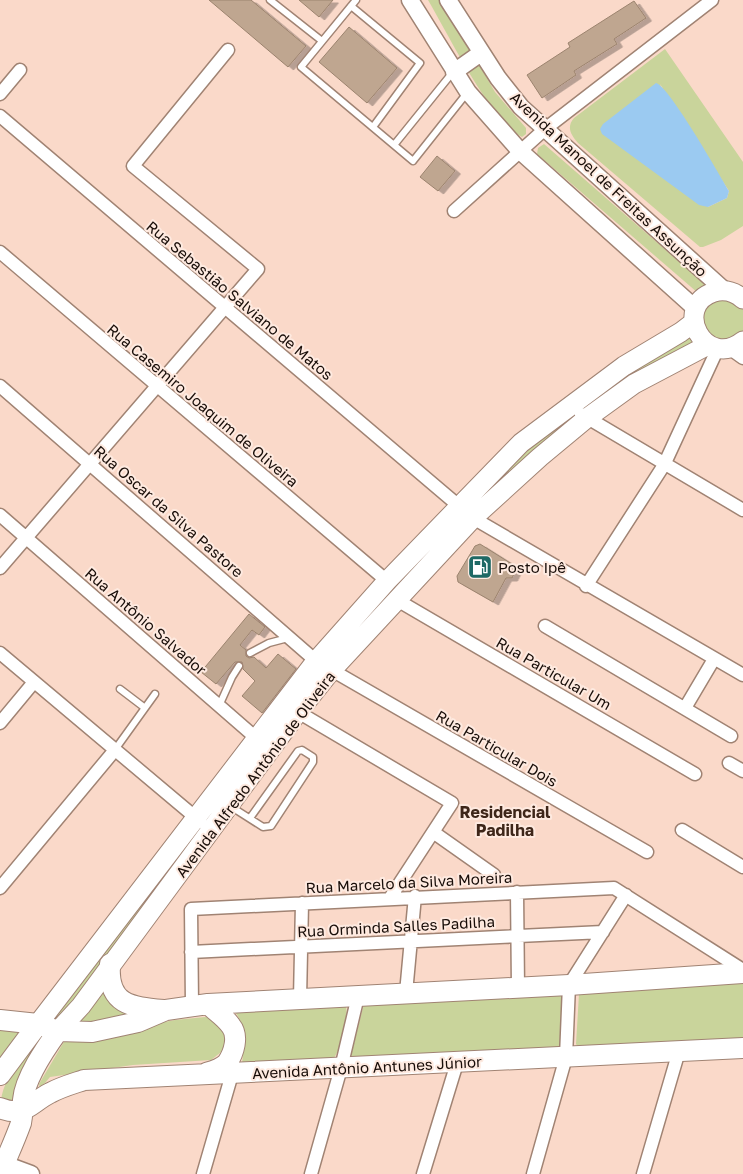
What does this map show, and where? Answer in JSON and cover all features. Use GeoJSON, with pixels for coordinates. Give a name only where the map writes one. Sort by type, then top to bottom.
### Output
{"type":"FeatureCollection","features":[{"type":"Feature","properties":{"kind":"main road","name":"Avenida Alfredo Antônio de Oliveira"},"geometry":{"type":"LineString","coordinates":[[2,1169],[24,1111],[23,1100],[41,1055],[58,1031],[81,1006],[110,964],[230,806],[263,744],[298,712],[324,666],[397,600],[521,443],[624,366],[681,332],[695,315],[701,300],[709,294],[738,295]]}},
{"type":"Feature","properties":{"kind":"main road"},"geometry":{"type":"LineString","coordinates":[[695,315],[698,335],[728,348]]}},
{"type":"Feature","properties":{"kind":"main road","name":"Avenida Alfredo Antônio de Oliveira"},"geometry":{"type":"LineString","coordinates":[[0,1075],[196,818],[263,744],[387,581],[466,513],[587,418],[634,384],[728,348]]}},
{"type":"Feature","properties":{"kind":"main road"},"geometry":{"type":"LineString","coordinates":[[110,964],[110,986],[124,1003],[137,1007],[166,1010],[200,1005],[569,985],[743,972]]}},
{"type":"Feature","properties":{"kind":"main road"},"geometry":{"type":"LineString","coordinates":[[200,1005],[232,1026],[236,1036],[234,1048],[227,1062],[219,1069],[203,1074]]}},
{"type":"Feature","properties":{"kind":"main road"},"geometry":{"type":"LineString","coordinates":[[0,1020],[38,1024],[58,1031],[92,1032],[138,1022],[166,1010]]}},
{"type":"Feature","properties":{"kind":"main road","name":"Avenida Antônio Antunes Júnior"},"geometry":{"type":"LineString","coordinates":[[24,1111],[48,1094],[84,1080],[743,1048]]}},
{"type":"Feature","properties":{"kind":"main road"},"geometry":{"type":"LineString","coordinates":[[0,1108],[7,1111],[24,1111]]}},
{"type":"Feature","properties":{"kind":"street"},"geometry":{"type":"LineString","coordinates":[[410,0],[468,92],[520,150],[695,315]]}},
{"type":"Feature","properties":{"kind":"street","name":"Avenida Manoel de Freitas Assunção"},"geometry":{"type":"LineString","coordinates":[[448,0],[481,53],[521,107],[738,295]]}},
{"type":"Feature","properties":{"kind":"street"},"geometry":{"type":"LineString","coordinates":[[454,210],[545,129],[711,0]]}},
{"type":"Feature","properties":{"kind":"street"},"geometry":{"type":"LineString","coordinates":[[0,568],[258,269],[133,166],[228,50]]}},
{"type":"Feature","properties":{"kind":"street"},"geometry":{"type":"LineString","coordinates":[[454,72],[481,53]]}},
{"type":"Feature","properties":{"kind":"street"},"geometry":{"type":"LineString","coordinates":[[0,94],[20,70]]}},
{"type":"Feature","properties":{"kind":"street","name":"Rua Sebastião Salviano de Matos"},"geometry":{"type":"LineString","coordinates":[[0,116],[466,513],[586,586],[743,675]]}},
{"type":"Feature","properties":{"kind":"street","name":"Rua Casemiro Joaquim de Oliveira"},"geometry":{"type":"LineString","coordinates":[[0,252],[156,387],[387,581]]}},
{"type":"Feature","properties":{"kind":"street"},"geometry":{"type":"LineString","coordinates":[[586,586],[664,465],[728,348]]}},
{"type":"Feature","properties":{"kind":"street","name":"Rua Oscar da Silva Pastore"},"geometry":{"type":"LineString","coordinates":[[0,386],[289,638],[324,666]]}},
{"type":"Feature","properties":{"kind":"street"},"geometry":{"type":"LineString","coordinates":[[569,406],[664,465],[743,510]]}},
{"type":"Feature","properties":{"kind":"street","name":"Rua Antônio Salvador"},"geometry":{"type":"LineString","coordinates":[[0,515],[263,744]]}},
{"type":"Feature","properties":{"kind":"street","name":"Rua Particular Um"},"geometry":{"type":"LineString","coordinates":[[397,600],[695,774]]}},
{"type":"Feature","properties":{"kind":"street"},"geometry":{"type":"LineString","coordinates":[[545,626],[731,736]]}},
{"type":"Feature","properties":{"kind":"street"},"geometry":{"type":"LineString","coordinates":[[0,653],[212,830]]}},
{"type":"Feature","properties":{"kind":"street"},"geometry":{"type":"LineString","coordinates":[[685,708],[714,659]]}},
{"type":"Feature","properties":{"kind":"street","name":"Rua Particular Dois"},"geometry":{"type":"LineString","coordinates":[[324,666],[647,852]]}},
{"type":"Feature","properties":{"kind":"street"},"geometry":{"type":"LineString","coordinates":[[0,723],[34,682]]}},
{"type":"Feature","properties":{"kind":"street"},"geometry":{"type":"LineString","coordinates":[[298,712],[452,803],[390,898]]}},
{"type":"Feature","properties":{"kind":"street"},"geometry":{"type":"LineString","coordinates":[[0,888],[114,750]]}},
{"type":"Feature","properties":{"kind":"street"},"geometry":{"type":"LineString","coordinates":[[729,763],[743,771]]}},
{"type":"Feature","properties":{"kind":"street"},"geometry":{"type":"LineString","coordinates":[[682,830],[743,867]]}},
{"type":"Feature","properties":{"kind":"street"},"geometry":{"type":"LineString","coordinates":[[433,832],[494,875]]}},
{"type":"Feature","properties":{"kind":"street","name":"Rua Marcelo da Silva Moreira"},"geometry":{"type":"LineString","coordinates":[[191,952],[191,909],[415,896],[614,888],[743,972]]}},
{"type":"Feature","properties":{"kind":"street"},"geometry":{"type":"LineString","coordinates":[[517,892],[518,988]]}},
{"type":"Feature","properties":{"kind":"street"},"geometry":{"type":"LineString","coordinates":[[533,1174],[566,1057],[569,985],[626,895]]}},
{"type":"Feature","properties":{"kind":"street"},"geometry":{"type":"LineString","coordinates":[[406,993],[415,896]]}},
{"type":"Feature","properties":{"kind":"street"},"geometry":{"type":"LineString","coordinates":[[300,999],[302,903]]}},
{"type":"Feature","properties":{"kind":"street","name":"Rua Orminda Salles Padilha"},"geometry":{"type":"LineString","coordinates":[[191,952],[603,932]]}},
{"type":"Feature","properties":{"kind":"street"},"geometry":{"type":"LineString","coordinates":[[191,952],[200,1005]]}},
{"type":"Feature","properties":{"kind":"street"},"geometry":{"type":"LineString","coordinates":[[311,1174],[341,1068],[358,996]]}},
{"type":"Feature","properties":{"kind":"street"},"geometry":{"type":"LineString","coordinates":[[642,1174],[679,1051]]}},
{"type":"Feature","properties":{"kind":"street"},"geometry":{"type":"LineString","coordinates":[[423,1174],[457,1062]]}},
{"type":"Feature","properties":{"kind":"street"},"geometry":{"type":"LineString","coordinates":[[203,1174],[232,1074]]}},
{"type":"Feature","properties":{"kind":"street"},"geometry":{"type":"LineString","coordinates":[[2,1169],[31,1174]]}},
{"type":"Feature","properties":{"kind":"lane"},"geometry":{"type":"LineString","coordinates":[[270,0],[322,41]]}},
{"type":"Feature","properties":{"kind":"lane"},"geometry":{"type":"LineString","coordinates":[[356,0],[301,67],[413,161],[468,92]]}},
{"type":"Feature","properties":{"kind":"lane"},"geometry":{"type":"LineString","coordinates":[[351,6],[420,63],[373,127]]}},
{"type":"Feature","properties":{"kind":"lane"},"geometry":{"type":"LineString","coordinates":[[394,145],[454,72]]}},
{"type":"Feature","properties":{"kind":"lane"},"geometry":{"type":"LineString","coordinates":[[250,654],[269,643],[289,638]]}},
{"type":"Feature","properties":{"kind":"lane"},"geometry":{"type":"LineString","coordinates":[[219,706],[239,666]]}},
{"type":"Feature","properties":{"kind":"lane"},"geometry":{"type":"LineString","coordinates":[[120,689],[145,708]]}},
{"type":"Feature","properties":{"kind":"lane"},"geometry":{"type":"LineString","coordinates":[[114,750],[155,694]]}},
{"type":"Feature","properties":{"kind":"lane"},"geometry":{"type":"LineString","coordinates":[[230,806],[263,827],[271,826],[313,762],[313,757],[302,750],[298,752],[250,818]]}},
{"type":"Feature","properties":{"kind":"green space"},"geometry":{"type":"Polygon","coordinates":[[[428,0],[441,0],[495,92],[526,128],[526,134],[522,137],[510,128],[497,114],[471,75],[428,0]]]}},
{"type":"Feature","properties":{"kind":"green space"},"geometry":{"type":"Polygon","coordinates":[[[665,49],[743,162],[743,226],[721,240],[700,247],[578,143],[570,131],[570,125],[574,118],[665,49]],[[660,84],[708,207],[727,198],[729,191],[660,84]]]}},
{"type":"Feature","properties":{"kind":"green space"},"geometry":{"type":"Polygon","coordinates":[[[544,144],[707,286],[698,293],[537,154],[538,148],[544,144]]]}},
{"type":"Feature","properties":{"kind":"green space"},"geometry":{"type":"Polygon","coordinates":[[[717,295],[743,305],[743,333],[735,340],[713,339],[709,337],[705,329],[700,312],[717,295]]]}},
{"type":"Feature","properties":{"kind":"green space"},"geometry":{"type":"Polygon","coordinates":[[[691,331],[696,340],[584,413],[577,408],[691,331]]]}},
{"type":"Feature","properties":{"kind":"green space"},"geometry":{"type":"Polygon","coordinates":[[[565,413],[575,417],[474,512],[468,506],[565,413]]]}},
{"type":"Feature","properties":{"kind":"green space"},"geometry":{"type":"Polygon","coordinates":[[[231,788],[61,1021],[47,1018],[63,1007],[231,788]]]}},
{"type":"Feature","properties":{"kind":"green space"},"geometry":{"type":"Polygon","coordinates":[[[743,979],[743,1040],[578,1047],[576,1044],[579,994],[743,979]]]}},
{"type":"Feature","properties":{"kind":"green space"},"geometry":{"type":"Polygon","coordinates":[[[106,987],[134,1012],[125,1017],[76,1023],[106,987]]]}},
{"type":"Feature","properties":{"kind":"green space"},"geometry":{"type":"Polygon","coordinates":[[[563,993],[561,1044],[555,1049],[354,1058],[351,1055],[364,1004],[563,993]]]}},
{"type":"Feature","properties":{"kind":"green space"},"geometry":{"type":"Polygon","coordinates":[[[343,1004],[347,1012],[345,1026],[341,1042],[333,1059],[242,1064],[243,1028],[232,1008],[343,1004]]]}},
{"type":"Feature","properties":{"kind":"green space"},"geometry":{"type":"Polygon","coordinates":[[[211,1018],[225,1034],[225,1049],[211,1060],[133,1065],[50,1077],[40,1089],[39,1084],[65,1040],[175,1020],[211,1018]]]}},
{"type":"Feature","properties":{"kind":"green space"},"geometry":{"type":"Polygon","coordinates":[[[0,1027],[21,1030],[0,1057],[0,1027]]]}},
{"type":"Feature","properties":{"kind":"green space"},"geometry":{"type":"Polygon","coordinates":[[[44,1030],[49,1033],[15,1099],[8,1105],[1,1100],[7,1081],[18,1063],[44,1030]]]}},
{"type":"Feature","properties":{"kind":"water"},"geometry":{"type":"Polygon","coordinates":[[[656,83],[671,99],[694,132],[729,191],[727,198],[708,207],[699,205],[602,134],[600,129],[603,124],[656,83]]]}},
{"type":"Feature","properties":{"kind":"building"},"geometry":{"type":"Polygon","coordinates":[[[209,0],[251,0],[306,46],[288,67],[209,0]]]}},
{"type":"Feature","properties":{"kind":"building"},"geometry":{"type":"Polygon","coordinates":[[[299,0],[333,0],[319,17],[299,0]]]}},
{"type":"Feature","properties":{"kind":"building"},"geometry":{"type":"Polygon","coordinates":[[[634,1],[646,18],[614,39],[617,44],[574,71],[576,75],[542,98],[527,75],[570,47],[568,43],[634,1]]]}},
{"type":"Feature","properties":{"kind":"building"},"geometry":{"type":"Polygon","coordinates":[[[349,27],[397,68],[367,103],[319,62],[349,27]]]}},
{"type":"Feature","properties":{"kind":"building"},"geometry":{"type":"Polygon","coordinates":[[[437,156],[455,171],[438,191],[420,177],[437,156]]]}},
{"type":"Feature","properties":{"kind":"building","name":"Posto Ipê"},"geometry":{"type":"Polygon","coordinates":[[[480,544],[515,566],[516,570],[512,578],[506,578],[493,602],[458,582],[457,576],[475,546],[480,544]]]}},
{"type":"Feature","properties":{"kind":"building"},"geometry":{"type":"Polygon","coordinates":[[[249,614],[265,627],[259,635],[252,630],[240,645],[246,650],[246,656],[249,658],[254,657],[266,668],[278,654],[296,669],[262,713],[242,696],[255,681],[243,669],[242,662],[235,662],[216,684],[201,672],[249,614]]]}},
{"type":"Feature","properties":{"kind":"place","name":"Posto Ipê"},"geometry":{"type":"Point","coordinates":[480,567]}},
{"type":"Feature","properties":{"kind":"district","name":"Residencial Padilha"},"geometry":{"type":"Point","coordinates":[505,821]}}]}
